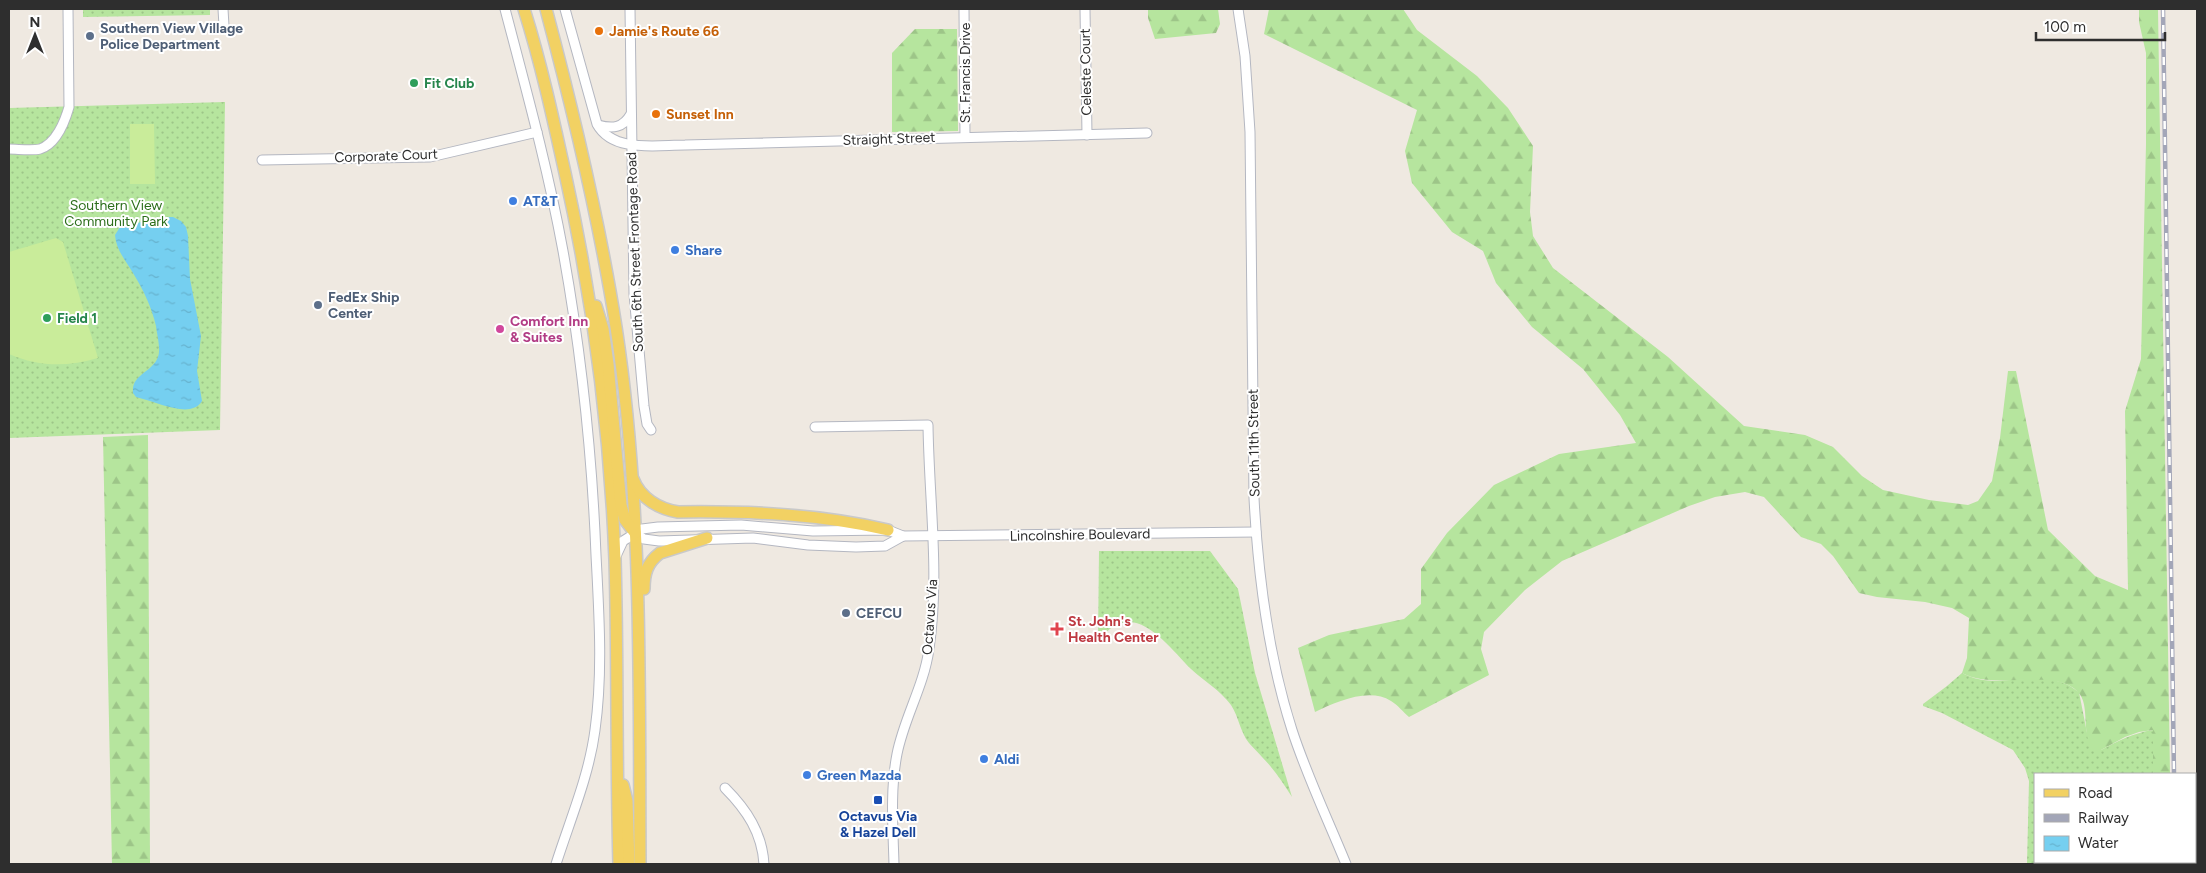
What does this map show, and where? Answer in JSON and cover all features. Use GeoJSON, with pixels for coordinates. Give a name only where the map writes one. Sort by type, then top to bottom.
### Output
{"type":"FeatureCollection","features":[{"type":"Feature","properties":{"kind":"main road"},"geometry":{"type":"LineString","coordinates":[[524,9],[556,133],[585,274],[604,409],[615,560],[619,864]]}},
{"type":"Feature","properties":{"kind":"main road"},"geometry":{"type":"LineString","coordinates":[[546,9],[567,85],[600,233],[616,328],[635,533],[640,864]]}},
{"type":"Feature","properties":{"kind":"main road"},"geometry":{"type":"LineString","coordinates":[[585,274],[603,329],[621,505],[625,520],[635,533]]}},
{"type":"Feature","properties":{"kind":"main road"},"geometry":{"type":"LineString","coordinates":[[630,464],[634,481],[639,490],[650,501],[668,510],[678,512],[747,512],[801,516],[855,522],[888,530]]}},
{"type":"Feature","properties":{"kind":"main road"},"geometry":{"type":"LineString","coordinates":[[639,751],[645,717],[644,576],[647,566],[660,553],[707,538]]}},
{"type":"Feature","properties":{"kind":"main road"},"geometry":{"type":"LineString","coordinates":[[610,864],[611,801],[618,766]]}},
{"type":"Feature","properties":{"kind":"main road"},"geometry":{"type":"LineString","coordinates":[[618,766],[627,801],[629,864]]}},
{"type":"Feature","properties":{"kind":"street"},"geometry":{"type":"LineString","coordinates":[[9,149],[40,149],[58,131],[67,114],[69,107],[68,9]]}},
{"type":"Feature","properties":{"kind":"street"},"geometry":{"type":"LineString","coordinates":[[223,9],[224,26]]}},
{"type":"Feature","properties":{"kind":"street"},"geometry":{"type":"LineString","coordinates":[[505,9],[537,132],[563,253],[583,384],[598,588],[598,699],[595,729],[588,767],[556,864]]}},
{"type":"Feature","properties":{"kind":"street"},"geometry":{"type":"LineString","coordinates":[[566,9],[598,125],[616,128],[626,122],[631,113]]}},
{"type":"Feature","properties":{"kind":"street"},"geometry":{"type":"LineString","coordinates":[[630,9],[632,144]]}},
{"type":"Feature","properties":{"kind":"street","name":"St. Francis Drive"},"geometry":{"type":"LineString","coordinates":[[964,9],[965,137]]}},
{"type":"Feature","properties":{"kind":"street","name":"Celeste Court"},"geometry":{"type":"LineString","coordinates":[[1085,9],[1087,135]]}},
{"type":"Feature","properties":{"kind":"street","name":"South 11th Street"},"geometry":{"type":"LineString","coordinates":[[1238,9],[1245,56],[1250,132],[1256,532],[1266,621],[1292,730],[1346,864]]}},
{"type":"Feature","properties":{"kind":"street","name":"South 6th Street Frontage Road"},"geometry":{"type":"LineString","coordinates":[[598,125],[602,132],[613,140],[632,144],[634,294],[646,424],[651,430]]}},
{"type":"Feature","properties":{"kind":"street","name":"Corporate Court"},"geometry":{"type":"LineString","coordinates":[[262,160],[430,157],[537,132]]}},
{"type":"Feature","properties":{"kind":"street","name":"Straight Street"},"geometry":{"type":"LineString","coordinates":[[632,144],[1146,133]]}},
{"type":"Feature","properties":{"kind":"street","name":"Octavus Via"},"geometry":{"type":"LineString","coordinates":[[815,427],[928,425],[933,536],[932,622],[929,650],[921,683],[897,754],[894,782],[894,864]]}},
{"type":"Feature","properties":{"kind":"street","name":"Lincolnshire Boulevard"},"geometry":{"type":"LineString","coordinates":[[903,536],[885,546],[856,547],[808,545],[753,538],[659,541],[644,539],[635,533],[642,529],[658,527],[718,526],[813,531],[888,530],[903,536],[1256,532]]}},
{"type":"Feature","properties":{"kind":"street"},"geometry":{"type":"LineString","coordinates":[[615,560],[623,541],[635,533]]}},
{"type":"Feature","properties":{"kind":"street"},"geometry":{"type":"LineString","coordinates":[[724,788],[743,807],[752,821],[763,850],[764,864]]}},
{"type":"Feature","properties":{"kind":"green space"},"geometry":{"type":"Polygon","coordinates":[[[83,9],[210,9],[210,15],[83,17],[83,9]]]}},
{"type":"Feature","properties":{"kind":"green space"},"geometry":{"type":"Polygon","coordinates":[[[1148,9],[1218,9],[1220,24],[1216,33],[1155,39],[1148,18],[1148,9]]]}},
{"type":"Feature","properties":{"kind":"green space"},"geometry":{"type":"Polygon","coordinates":[[[1269,9],[1403,9],[1417,30],[1477,76],[1508,108],[1533,146],[1530,212],[1533,236],[1553,268],[1668,357],[1744,426],[1805,435],[1833,447],[1862,476],[1883,490],[1929,500],[1968,505],[1978,501],[1992,481],[2000,438],[2008,371],[2016,371],[2048,530],[2095,576],[2128,590],[2125,411],[2141,359],[2146,144],[2146,53],[2139,22],[2139,9],[2158,9],[2170,773],[2153,773],[2153,730],[2139,732],[2101,750],[2094,750],[2087,737],[2082,698],[2078,692],[2068,685],[2055,681],[2040,680],[1991,680],[1976,678],[1962,673],[1967,658],[1969,618],[1952,608],[1925,602],[1877,597],[1859,593],[1833,556],[1821,544],[1801,537],[1764,497],[1745,492],[1715,497],[1689,506],[1562,561],[1525,590],[1484,632],[1481,649],[1489,675],[1409,717],[1396,704],[1373,695],[1342,700],[1315,712],[1298,648],[1329,635],[1404,619],[1421,604],[1421,569],[1447,533],[1494,485],[1559,454],[1636,443],[1620,415],[1583,369],[1532,327],[1496,283],[1483,251],[1452,232],[1412,183],[1405,151],[1417,110],[1264,34],[1269,9]]]}},
{"type":"Feature","properties":{"kind":"green space"},"geometry":{"type":"Polygon","coordinates":[[[915,29],[957,29],[958,131],[892,132],[892,53],[915,29]]]}},
{"type":"Feature","properties":{"kind":"green space","name":"Southern View Community Park"},"geometry":{"type":"Polygon","coordinates":[[[225,102],[220,430],[9,438],[9,108],[225,102]]]}},
{"type":"Feature","properties":{"kind":"green space"},"geometry":{"type":"Polygon","coordinates":[[[130,124],[154,124],[155,184],[130,184],[130,124]]]}},
{"type":"Feature","properties":{"kind":"green space","name":"Field 1"},"geometry":{"type":"Polygon","coordinates":[[[56,238],[63,242],[98,358],[75,363],[53,364],[31,361],[9,354],[9,252],[56,238]]]}},
{"type":"Feature","properties":{"kind":"green space"},"geometry":{"type":"Polygon","coordinates":[[[148,435],[150,864],[112,864],[103,437],[148,435]]]}},
{"type":"Feature","properties":{"kind":"green space"},"geometry":{"type":"Polygon","coordinates":[[[1099,551],[1210,551],[1238,589],[1255,673],[1292,797],[1274,771],[1246,739],[1234,710],[1227,700],[1191,669],[1160,637],[1148,628],[1136,623],[1123,622],[1111,628],[1098,642],[1099,551]]]}},
{"type":"Feature","properties":{"kind":"green space"},"geometry":{"type":"Polygon","coordinates":[[[1962,673],[1987,680],[2040,679],[2053,680],[2068,685],[2079,692],[2087,733],[2101,750],[2132,735],[2153,730],[2153,773],[2034,773],[2034,863],[2153,864],[2027,864],[2029,781],[2025,768],[2013,750],[1942,713],[1923,706],[1923,704],[1962,673]]]}},
{"type":"Feature","properties":{"kind":"water"},"geometry":{"type":"Polygon","coordinates":[[[163,217],[173,217],[181,221],[186,227],[188,236],[190,279],[201,336],[197,371],[202,401],[191,409],[166,406],[136,397],[133,393],[133,387],[138,377],[155,362],[159,350],[156,326],[150,306],[119,250],[115,235],[120,227],[163,217]]]}},
{"type":"Feature","properties":{"kind":"railway"},"geometry":{"type":"LineString","coordinates":[[2163,9],[2174,773]]}},
{"type":"Feature","properties":{"kind":"place","name":"Jamie's Route 66"},"geometry":{"type":"Point","coordinates":[599,31]}},
{"type":"Feature","properties":{"kind":"place","name":"Southern View Village Police Department"},"geometry":{"type":"Point","coordinates":[90,36]}},
{"type":"Feature","properties":{"kind":"place","name":"Fit Club"},"geometry":{"type":"Point","coordinates":[414,83]}},
{"type":"Feature","properties":{"kind":"place","name":"Sunset Inn"},"geometry":{"type":"Point","coordinates":[656,114]}},
{"type":"Feature","properties":{"kind":"place","name":"AT&T"},"geometry":{"type":"Point","coordinates":[513,201]}},
{"type":"Feature","properties":{"kind":"place","name":"Share"},"geometry":{"type":"Point","coordinates":[675,250]}},
{"type":"Feature","properties":{"kind":"place","name":"FedEx Ship Center"},"geometry":{"type":"Point","coordinates":[318,305]}},
{"type":"Feature","properties":{"kind":"place","name":"Field 1"},"geometry":{"type":"Point","coordinates":[47,318]}},
{"type":"Feature","properties":{"kind":"place","name":"Comfort Inn & Suites"},"geometry":{"type":"Point","coordinates":[500,329]}},
{"type":"Feature","properties":{"kind":"place","name":"CEFCU"},"geometry":{"type":"Point","coordinates":[846,613]}},
{"type":"Feature","properties":{"kind":"place","name":"St. John's Health Center"},"geometry":{"type":"Point","coordinates":[1057,629]}},
{"type":"Feature","properties":{"kind":"place","name":"Aldi"},"geometry":{"type":"Point","coordinates":[984,759]}},
{"type":"Feature","properties":{"kind":"place","name":"Green Mazda"},"geometry":{"type":"Point","coordinates":[807,775]}},
{"type":"Feature","properties":{"kind":"place","name":"Octavus Via & Hazel Dell"},"geometry":{"type":"Point","coordinates":[878,800]}}]}
